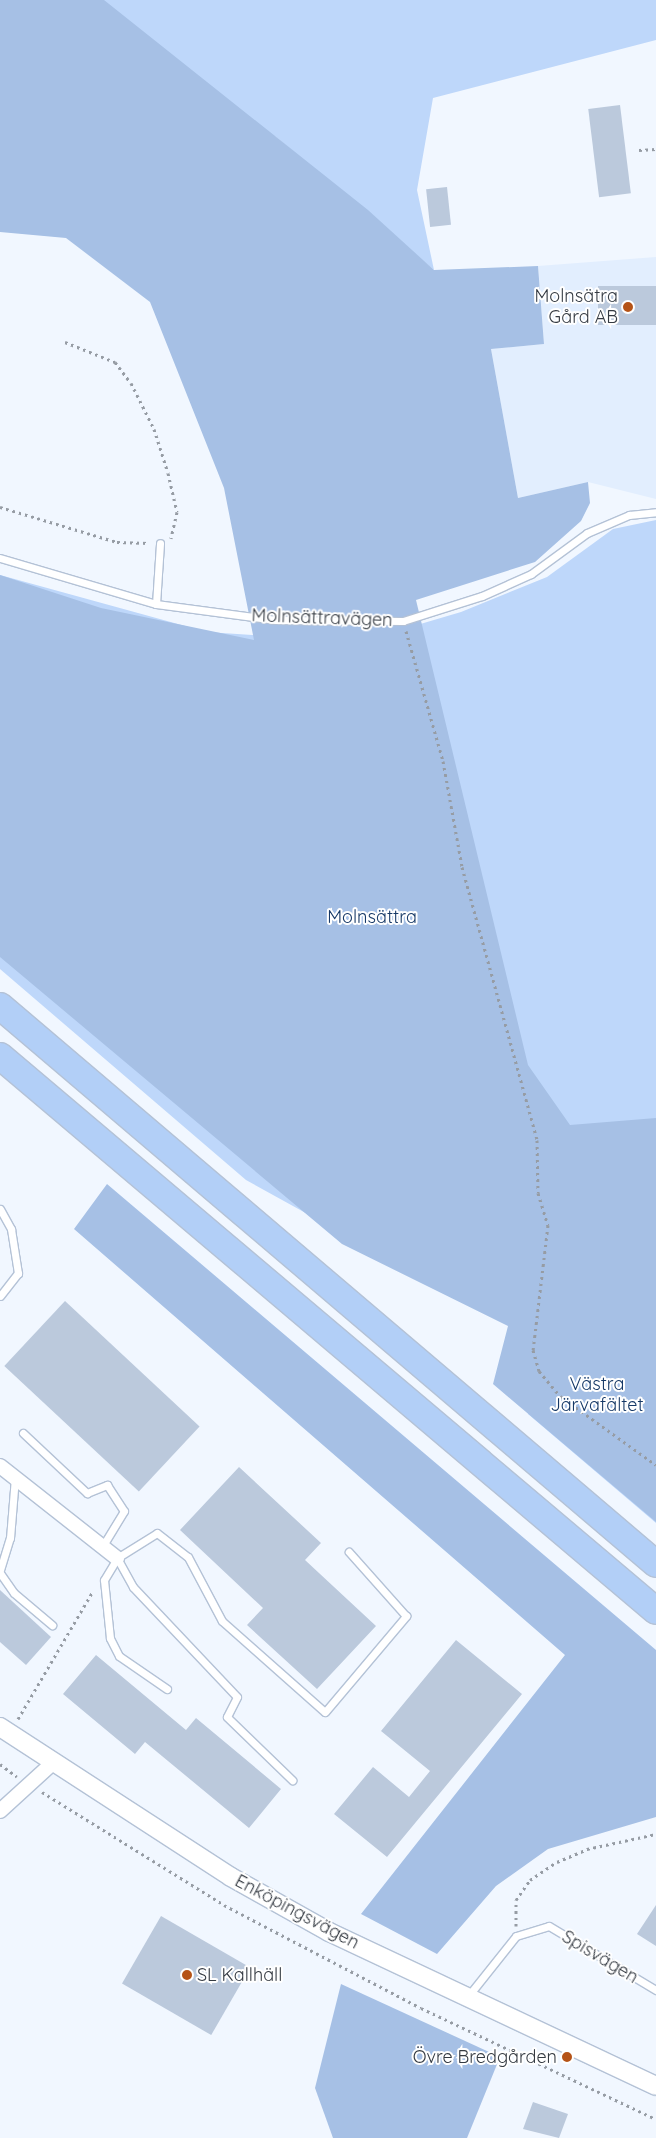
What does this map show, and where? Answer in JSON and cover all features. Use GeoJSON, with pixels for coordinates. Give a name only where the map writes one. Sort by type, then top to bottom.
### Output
{"type":"FeatureCollection","features":[{"type":"Feature","properties":{"kind":"highway"},"geometry":{"type":"LineString","coordinates":[[0,1006],[656,1564]]}},
{"type":"Feature","properties":{"kind":"highway"},"geometry":{"type":"LineString","coordinates":[[0,1056],[656,1612]]}},
{"type":"Feature","properties":{"kind":"street"},"geometry":{"type":"LineString","coordinates":[[0,1466],[117,1558]]}},
{"type":"Feature","properties":{"kind":"street","name":"Enköpingsvägen"},"geometry":{"type":"LineString","coordinates":[[0,1727],[55,1761],[231,1878],[328,1932],[615,2062],[656,2077]]}},
{"type":"Feature","properties":{"kind":"street"},"geometry":{"type":"LineString","coordinates":[[0,1811],[30,1786],[55,1761]]}},
{"type":"Feature","properties":{"kind":"street","name":"Enköpingsvägen"},"geometry":{"type":"LineString","coordinates":[[615,2062],[656,2086]]}},
{"type":"Feature","properties":{"kind":"lane","name":"Molnsättravägen"},"geometry":{"type":"LineString","coordinates":[[0,558],[156,604],[276,620],[403,621],[482,596],[531,574],[587,533],[629,515],[656,512]]}},
{"type":"Feature","properties":{"kind":"lane"},"geometry":{"type":"LineString","coordinates":[[156,604],[160,543]]}},
{"type":"Feature","properties":{"kind":"lane"},"geometry":{"type":"LineString","coordinates":[[0,1209],[11,1229],[18,1273],[0,1296]]}},
{"type":"Feature","properties":{"kind":"lane"},"geometry":{"type":"LineString","coordinates":[[23,1433],[87,1493],[107,1485],[124,1511],[102,1547]]}},
{"type":"Feature","properties":{"kind":"lane"},"geometry":{"type":"LineString","coordinates":[[15,1477],[10,1538],[0,1572],[14,1593],[52,1626]]}},
{"type":"Feature","properties":{"kind":"lane"},"geometry":{"type":"LineString","coordinates":[[167,1689],[119,1656],[110,1638],[104,1580],[117,1558],[157,1533],[188,1557],[222,1621],[324,1712],[406,1616],[349,1552]]}},
{"type":"Feature","properties":{"kind":"lane"},"geometry":{"type":"LineString","coordinates":[[117,1558],[133,1587],[237,1696],[227,1717],[292,1780]]}},
{"type":"Feature","properties":{"kind":"lane","name":"Spisvägen"},"geometry":{"type":"LineString","coordinates":[[516,1936],[549,1926],[656,1990]]}},
{"type":"Feature","properties":{"kind":"lane"},"geometry":{"type":"LineString","coordinates":[[470,1995],[516,1936]]}},
{"type":"Feature","properties":{"kind":"path"},"geometry":{"type":"LineString","coordinates":[[639,150],[656,149]]}},
{"type":"Feature","properties":{"kind":"path"},"geometry":{"type":"LineString","coordinates":[[0,507],[117,542],[160,543],[171,538],[177,512],[154,430],[131,383],[115,362],[65,342]]}},
{"type":"Feature","properties":{"kind":"path"},"geometry":{"type":"LineString","coordinates":[[403,621],[444,761],[462,866],[537,1140],[538,1193],[548,1225],[533,1350],[539,1371],[560,1396],[656,1465]]}},
{"type":"Feature","properties":{"kind":"path"},"geometry":{"type":"LineString","coordinates":[[19,1718],[94,1588]]}},
{"type":"Feature","properties":{"kind":"path"},"geometry":{"type":"LineString","coordinates":[[30,1786],[224,1905],[420,2008],[656,2119]]}},
{"type":"Feature","properties":{"kind":"path"},"geometry":{"type":"LineString","coordinates":[[516,1936],[516,1900],[530,1880],[557,1862],[587,1850],[656,1834]]}},
{"type":"Feature","properties":{"kind":"shaded area"},"geometry":{"type":"Polygon","coordinates":[[[656,257],[656,499],[588,482],[518,498],[491,349],[544,344],[538,266],[656,257]]]}},
{"type":"Feature","properties":{"kind":"green space"},"geometry":{"type":"Polygon","coordinates":[[[0,0],[656,0],[656,40],[433,98],[417,190],[434,270],[276,137],[0,0]]]}},
{"type":"Feature","properties":{"kind":"green space","name":"Västra Järvafältet"},"geometry":{"type":"Polygon","coordinates":[[[0,0],[104,0],[368,210],[434,270],[538,266],[544,344],[491,349],[518,498],[588,482],[590,503],[581,521],[535,562],[416,600],[528,1065],[570,1125],[656,1118],[656,1522],[493,1384],[508,1326],[342,1244],[0,957],[0,575],[101,608],[254,640],[224,488],[150,302],[66,238],[0,232],[0,0]]]}},
{"type":"Feature","properties":{"kind":"green space","name":"Molnsättra"},"geometry":{"type":"Polygon","coordinates":[[[656,520],[656,1523],[528,1414],[552,1349],[246,1180],[0,969],[0,575],[207,632],[298,638],[417,625],[461,612],[547,577],[613,529],[656,520]]]}},
{"type":"Feature","properties":{"kind":"green space"},"geometry":{"type":"Polygon","coordinates":[[[107,1184],[656,1650],[656,1817],[548,1849],[496,1886],[437,1954],[361,1914],[565,1655],[74,1229],[107,1184]]]}},
{"type":"Feature","properties":{"kind":"green space"},"geometry":{"type":"Polygon","coordinates":[[[341,1984],[500,2057],[467,2138],[333,2138],[315,2088],[341,1984]]]}},
{"type":"Feature","properties":{"kind":"building"},"geometry":{"type":"Polygon","coordinates":[[[620,105],[631,193],[599,197],[588,109],[620,105]]]}},
{"type":"Feature","properties":{"kind":"building"},"geometry":{"type":"Polygon","coordinates":[[[447,187],[451,225],[430,227],[426,189],[447,187]]]}},
{"type":"Feature","properties":{"kind":"building","name":"Molnsätra Gård AB"},"geometry":{"type":"Polygon","coordinates":[[[598,286],[656,286],[656,325],[598,325],[598,286]]]}},
{"type":"Feature","properties":{"kind":"building"},"geometry":{"type":"Polygon","coordinates":[[[65,1301],[200,1426],[139,1492],[4,1366],[65,1301]]]}},
{"type":"Feature","properties":{"kind":"building"},"geometry":{"type":"Polygon","coordinates":[[[239,1467],[321,1543],[305,1560],[376,1626],[317,1689],[247,1625],[263,1608],[180,1530],[239,1467]]]}},
{"type":"Feature","properties":{"kind":"building"},"geometry":{"type":"Polygon","coordinates":[[[0,1590],[51,1637],[26,1665],[0,1642],[0,1590]]]}},
{"type":"Feature","properties":{"kind":"building"},"geometry":{"type":"Polygon","coordinates":[[[456,1640],[522,1694],[387,1857],[334,1814],[373,1767],[409,1797],[430,1771],[381,1731],[456,1640]]]}},
{"type":"Feature","properties":{"kind":"building"},"geometry":{"type":"Polygon","coordinates":[[[96,1655],[186,1730],[196,1718],[281,1789],[249,1828],[145,1742],[135,1754],[63,1694],[96,1655]]]}},
{"type":"Feature","properties":{"kind":"building"},"geometry":{"type":"Polygon","coordinates":[[[656,1905],[656,1946],[637,1934],[656,1905]]]}},
{"type":"Feature","properties":{"kind":"building","name":"SL Kallhäll"},"geometry":{"type":"Polygon","coordinates":[[[161,1916],[250,1968],[211,2035],[122,1984],[161,1916]]]}},
{"type":"Feature","properties":{"kind":"building"},"geometry":{"type":"Polygon","coordinates":[[[533,2102],[568,2114],[559,2138],[523,2129],[533,2102]]]}},
{"type":"Feature","properties":{"kind":"place","name":"Molnsätra Gård AB"},"geometry":{"type":"Point","coordinates":[628,307]}},
{"type":"Feature","properties":{"kind":"place","name":"SL Kallhäll"},"geometry":{"type":"Point","coordinates":[187,1975]}},
{"type":"Feature","properties":{"kind":"place","name":"Övre Bredgården"},"geometry":{"type":"Point","coordinates":[567,2057]}}]}
